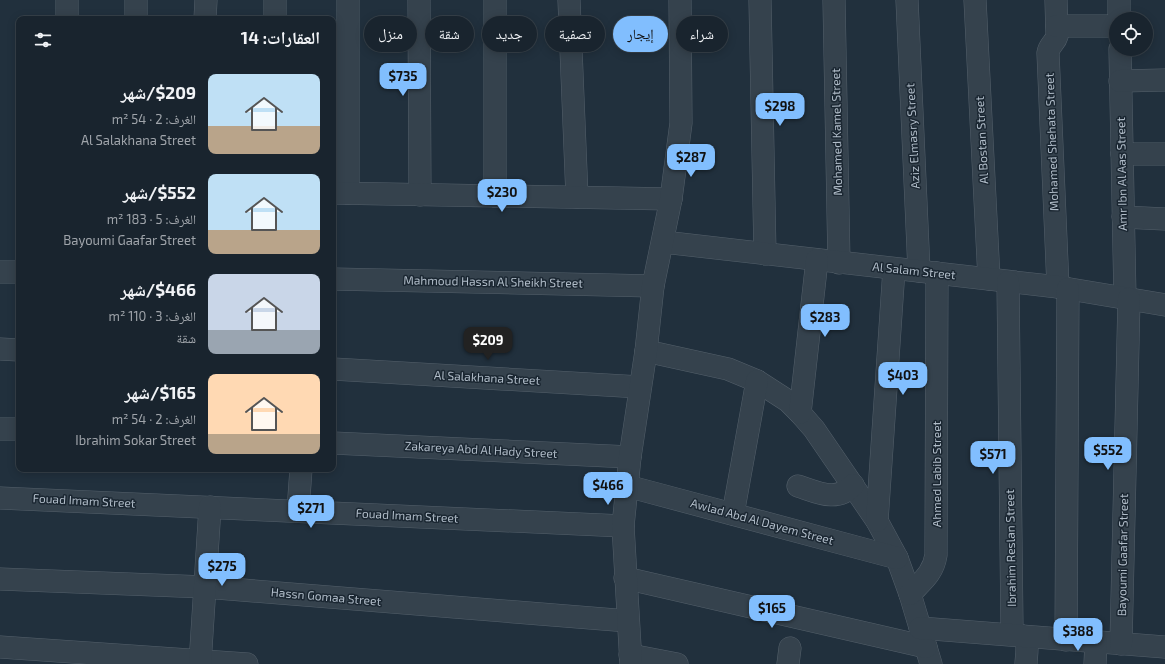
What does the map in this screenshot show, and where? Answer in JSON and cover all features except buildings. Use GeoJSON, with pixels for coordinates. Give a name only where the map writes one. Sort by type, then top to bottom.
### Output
{"type":"FeatureCollection","features":[{"type":"Feature","properties":{"kind":"street"},"geometry":{"type":"LineString","coordinates":[[66,16],[67,0]]}},
{"type":"Feature","properties":{"kind":"street"},"geometry":{"type":"LineString","coordinates":[[136,0],[136,16]]}},
{"type":"Feature","properties":{"kind":"street"},"geometry":{"type":"LineString","coordinates":[[205,16],[206,0]]}},
{"type":"Feature","properties":{"kind":"street"},"geometry":{"type":"LineString","coordinates":[[275,0],[275,16]]}},
{"type":"Feature","properties":{"kind":"street"},"geometry":{"type":"LineString","coordinates":[[348,0],[341,193],[671,199]]}},
{"type":"Feature","properties":{"kind":"street"},"geometry":{"type":"LineString","coordinates":[[419,0],[420,194]]}},
{"type":"Feature","properties":{"kind":"street"},"geometry":{"type":"LineString","coordinates":[[495,0],[495,196]]}},
{"type":"Feature","properties":{"kind":"street"},"geometry":{"type":"LineString","coordinates":[[569,0],[577,197]]}},
{"type":"Feature","properties":{"kind":"street"},"geometry":{"type":"LineString","coordinates":[[677,664],[631,659],[623,526],[626,486],[654,286],[671,199],[681,123],[680,0]]}},
{"type":"Feature","properties":{"kind":"street"},"geometry":{"type":"LineString","coordinates":[[760,0],[765,254]]}},
{"type":"Feature","properties":{"kind":"street","name":"Mohamed Kamel Street"},"geometry":{"type":"LineString","coordinates":[[834,0],[839,263]]}},
{"type":"Feature","properties":{"kind":"street","name":"Aziz Elmasry Street"},"geometry":{"type":"LineString","coordinates":[[907,0],[928,272]]}},
{"type":"Feature","properties":{"kind":"street","name":"Al Bostan Street"},"geometry":{"type":"LineString","coordinates":[[975,0],[998,280]]}},
{"type":"Feature","properties":{"kind":"street","name":"Mohamed Shehata Street"},"geometry":{"type":"LineString","coordinates":[[1056,0],[1056,38],[1050,46],[1048,53],[1063,288],[1066,640]]}},
{"type":"Feature","properties":{"kind":"street"},"geometry":{"type":"LineString","coordinates":[[1119,0],[1119,12]]}},
{"type":"Feature","properties":{"kind":"street"},"geometry":{"type":"LineString","coordinates":[[1057,26],[1109,26]]}},
{"type":"Feature","properties":{"kind":"street","name":"Amr Ibn Al Aas Street"},"geometry":{"type":"LineString","coordinates":[[1120,56],[1123,217],[1127,298]]}},
{"type":"Feature","properties":{"kind":"street"},"geometry":{"type":"LineString","coordinates":[[1120,81],[1165,80]]}},
{"type":"Feature","properties":{"kind":"street"},"geometry":{"type":"LineString","coordinates":[[1122,154],[1165,154]]}},
{"type":"Feature","properties":{"kind":"street"},"geometry":{"type":"LineString","coordinates":[[1123,217],[1165,219]]}},
{"type":"Feature","properties":{"kind":"street","name":"Al Salam Street"},"geometry":{"type":"LineString","coordinates":[[663,242],[1063,288],[1165,305]]}},
{"type":"Feature","properties":{"kind":"street"},"geometry":{"type":"LineString","coordinates":[[800,413],[816,260]]}},
{"type":"Feature","properties":{"kind":"street"},"geometry":{"type":"LineString","coordinates":[[877,521],[894,269]]}},
{"type":"Feature","properties":{"kind":"street"},"geometry":{"type":"LineString","coordinates":[[0,272],[16,272]]}},
{"type":"Feature","properties":{"kind":"street","name":"Ahmed Labib Street"},"geometry":{"type":"LineString","coordinates":[[910,594],[929,575],[934,565],[936,555],[928,272]]}},
{"type":"Feature","properties":{"kind":"street","name":"Mahmoud Hassn Al Sheikh Street"},"geometry":{"type":"LineString","coordinates":[[336,279],[654,286]]}},
{"type":"Feature","properties":{"kind":"street","name":"Ibrahim Reslan Street"},"geometry":{"type":"LineString","coordinates":[[998,280],[1012,629],[1016,634],[1022,636],[1026,642],[1026,664]]}},
{"type":"Feature","properties":{"kind":"street","name":"Bayoumi Gaafar Street"},"geometry":{"type":"LineString","coordinates":[[1121,644],[1127,298]]}},
{"type":"Feature","properties":{"kind":"street"},"geometry":{"type":"LineString","coordinates":[[0,349],[16,350]]}},
{"type":"Feature","properties":{"kind":"street"},"geometry":{"type":"LineString","coordinates":[[646,351],[728,368],[757,381],[788,402],[800,413],[814,428],[877,521],[897,558],[926,646]]}},
{"type":"Feature","properties":{"kind":"street","name":"Al Salakhana Street"},"geometry":{"type":"LineString","coordinates":[[336,369],[640,387]]}},
{"type":"Feature","properties":{"kind":"street"},"geometry":{"type":"LineString","coordinates":[[733,514],[757,381]]}},
{"type":"Feature","properties":{"kind":"street"},"geometry":{"type":"LineString","coordinates":[[0,429],[16,429]]}},
{"type":"Feature","properties":{"kind":"street","name":"Zakareya Abd Al Hady Street"},"geometry":{"type":"LineString","coordinates":[[336,443],[630,457]]}},
{"type":"Feature","properties":{"kind":"street"},"geometry":{"type":"LineString","coordinates":[[298,511],[301,472]]}},
{"type":"Feature","properties":{"kind":"street"},"geometry":{"type":"LineString","coordinates":[[798,486],[831,496],[843,493],[853,485]]}},
{"type":"Feature","properties":{"kind":"street","name":"Awlad Abd Al Dayem Street"},"geometry":{"type":"LineString","coordinates":[[626,486],[897,558]]}},
{"type":"Feature","properties":{"kind":"street","name":"Fouad Imam Street"},"geometry":{"type":"LineString","coordinates":[[0,498],[623,526]]}},
{"type":"Feature","properties":{"kind":"street"},"geometry":{"type":"LineString","coordinates":[[200,662],[210,507]]}},
{"type":"Feature","properties":{"kind":"street"},"geometry":{"type":"LineString","coordinates":[[625,578],[926,646],[1022,636],[1165,647]]}},
{"type":"Feature","properties":{"kind":"street","name":"Hassn Gomaa Street"},"geometry":{"type":"LineString","coordinates":[[0,579],[205,587],[628,621]]}},
{"type":"Feature","properties":{"kind":"street"},"geometry":{"type":"LineString","coordinates":[[1095,664],[1096,642]]}},
{"type":"Feature","properties":{"kind":"street"},"geometry":{"type":"LineString","coordinates":[[0,647],[41,657],[247,664]]}}]}
